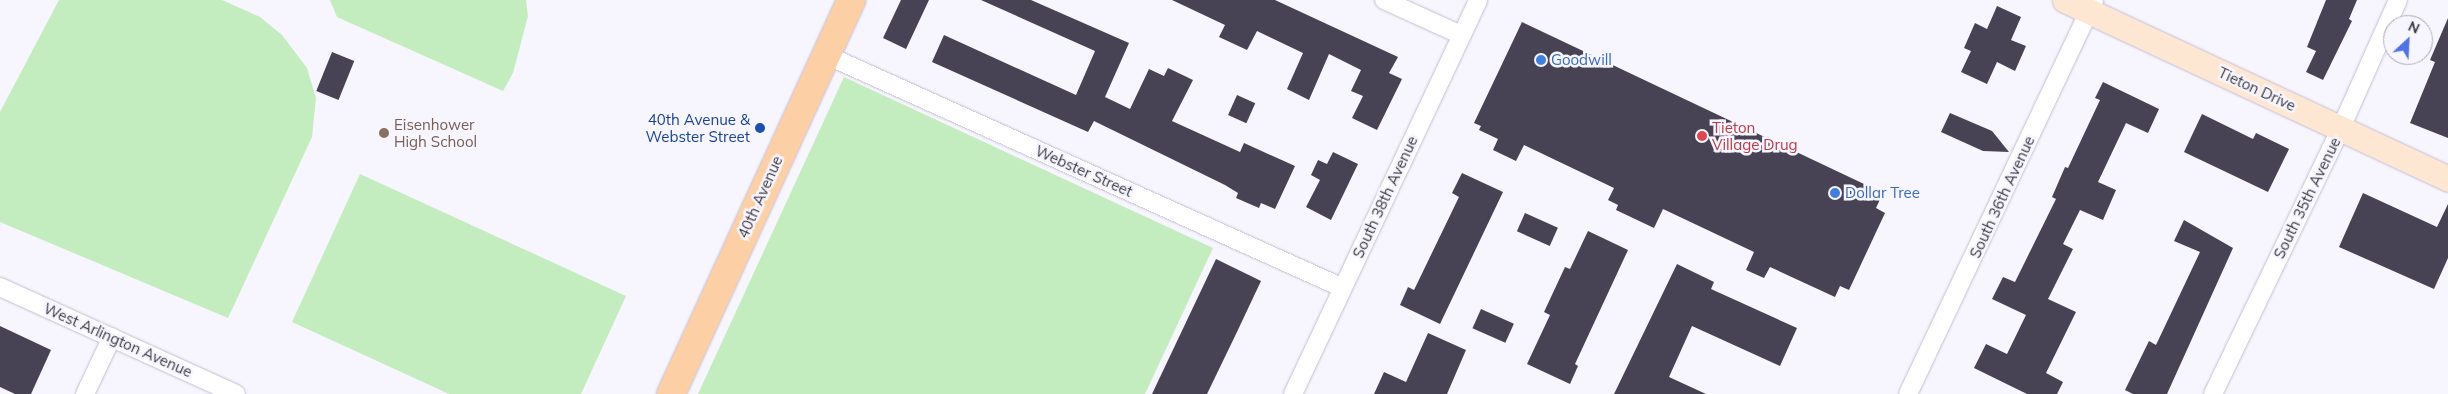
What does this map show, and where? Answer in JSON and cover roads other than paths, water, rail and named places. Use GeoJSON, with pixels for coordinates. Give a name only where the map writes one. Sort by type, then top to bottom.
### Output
{"type":"FeatureCollection","features":[{"type":"Feature","properties":{"kind":"main road","name":"40th Avenue"},"geometry":{"type":"LineString","coordinates":[[671,394],[824,54],[851,0]]}},
{"type":"Feature","properties":{"kind":"main road","name":"Tieton Drive"},"geometry":{"type":"LineString","coordinates":[[2065,0],[2092,5],[2448,179]]}},
{"type":"Feature","properties":{"kind":"street"},"geometry":{"type":"LineString","coordinates":[[1384,0],[1461,35]]}},
{"type":"Feature","properties":{"kind":"street","name":"South 38th Avenue"},"geometry":{"type":"LineString","coordinates":[[1293,394],[1478,0]]}},
{"type":"Feature","properties":{"kind":"street","name":"South 35th Avenue"},"geometry":{"type":"LineString","coordinates":[[2213,394],[2341,128],[2398,0]]}},
{"type":"Feature","properties":{"kind":"street","name":"South 36th Avenue"},"geometry":{"type":"LineString","coordinates":[[1908,394],[2092,5]]}},
{"type":"Feature","properties":{"kind":"street","name":"Webster Street"},"geometry":{"type":"LineString","coordinates":[[824,54],[1343,288]]}},
{"type":"Feature","properties":{"kind":"street","name":"West Arlington Avenue"},"geometry":{"type":"LineString","coordinates":[[0,287],[236,394]]}},
{"type":"Feature","properties":{"kind":"street"},"geometry":{"type":"LineString","coordinates":[[85,394],[112,337]]}},
{"type":"Feature","properties":{"kind":"place","name":"Goodwill"},"geometry":{"type":"Point","coordinates":[1541,60]}},
{"type":"Feature","properties":{"kind":"place","name":"40th Avenue & Webster Street"},"geometry":{"type":"Point","coordinates":[760,128]}},
{"type":"Feature","properties":{"kind":"place","name":"Eisenhower High School"},"geometry":{"type":"Point","coordinates":[384,133]}},
{"type":"Feature","properties":{"kind":"place","name":"Tieton Village Drug"},"geometry":{"type":"Point","coordinates":[1702,136]}},
{"type":"Feature","properties":{"kind":"place","name":"Dollar Tree"},"geometry":{"type":"Point","coordinates":[1835,193]}}]}
